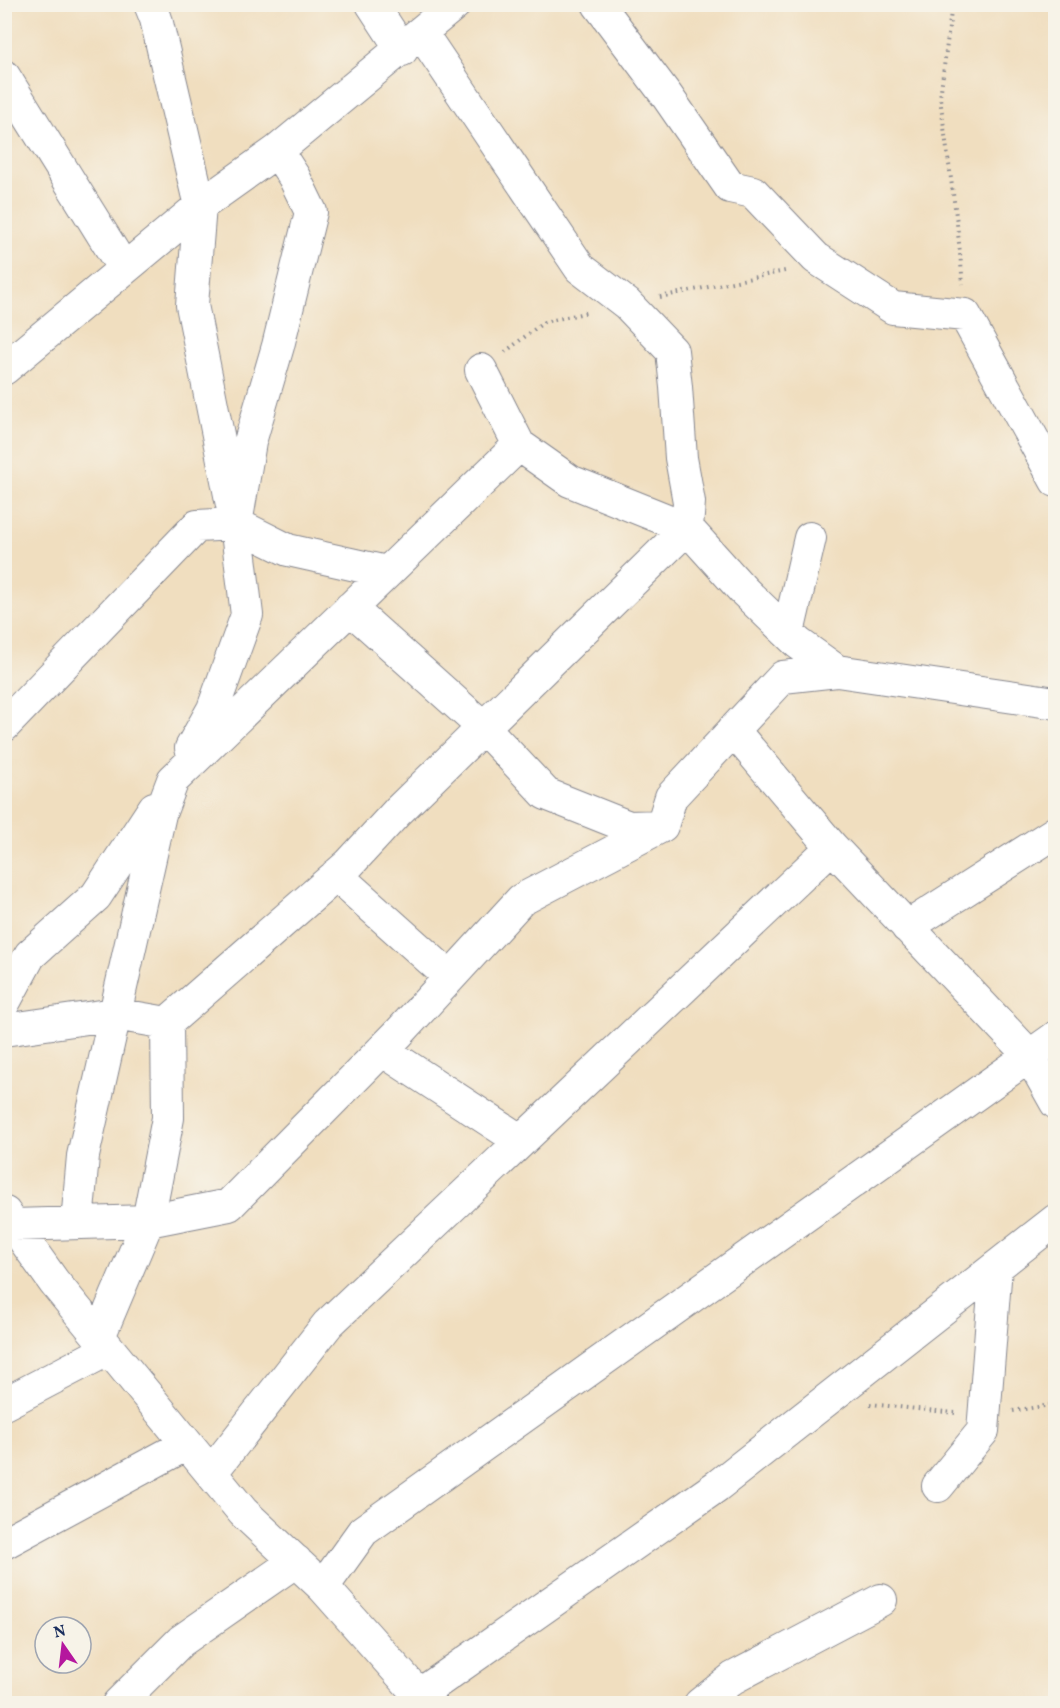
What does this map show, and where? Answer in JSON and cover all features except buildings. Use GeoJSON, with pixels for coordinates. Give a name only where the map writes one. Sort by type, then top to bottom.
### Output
{"type":"FeatureCollection","features":[{"type":"Feature","properties":{"kind":"street"},"geometry":{"type":"LineString","coordinates":[[4,1404],[104,1343],[148,1221],[168,1118],[167,1023],[349,864],[398,811],[687,528],[689,502],[681,458],[672,351],[627,304],[580,268],[412,42],[372,4]]}},
{"type":"Feature","properties":{"kind":"street"},"geometry":{"type":"LineString","coordinates":[[4,369],[200,206],[277,151],[412,42],[455,4]]}},
{"type":"Feature","properties":{"kind":"street"},"geometry":{"type":"LineString","coordinates":[[598,4],[668,96],[730,187],[753,192],[816,258],[893,308],[965,315],[1056,481]]}},
{"type":"Feature","properties":{"kind":"street"},"geometry":{"type":"LineString","coordinates":[[4,1003],[17,958],[96,896],[172,780],[213,709],[247,615],[236,524],[192,305],[200,206],[155,9]]}},
{"type":"Feature","properties":{"kind":"street"},"geometry":{"type":"LineString","coordinates":[[4,76],[124,269]]}},
{"type":"Feature","properties":{"kind":"street"},"geometry":{"type":"LineString","coordinates":[[236,524],[250,442],[278,346],[311,212],[294,177],[277,151]]}},
{"type":"Feature","properties":{"kind":"street"},"geometry":{"type":"LineString","coordinates":[[481,370],[519,445],[570,481],[687,528],[743,590],[798,643],[837,671]]}},
{"type":"Feature","properties":{"kind":"street"},"geometry":{"type":"LineString","coordinates":[[76,1223],[83,1156],[160,814],[172,780],[519,445]]}},
{"type":"Feature","properties":{"kind":"street"},"geometry":{"type":"LineString","coordinates":[[11,706],[197,526],[236,524],[288,550],[387,572]]}},
{"type":"Feature","properties":{"kind":"street"},"geometry":{"type":"LineString","coordinates":[[788,633],[810,538]]}},
{"type":"Feature","properties":{"kind":"street"},"geometry":{"type":"LineString","coordinates":[[350,608],[483,728],[546,794],[629,827],[662,826]]}},
{"type":"Feature","properties":{"kind":"street"},"geometry":{"type":"LineString","coordinates":[[8,1222],[148,1221],[230,1205],[382,1050],[521,900],[662,826],[671,797],[783,677],[837,671],[1056,703]]}},
{"type":"Feature","properties":{"kind":"street"},"geometry":{"type":"LineString","coordinates":[[733,730],[832,847],[1029,1055],[1056,1103]]}},
{"type":"Feature","properties":{"kind":"street"},"geometry":{"type":"LineString","coordinates":[[908,927],[1056,832]]}},
{"type":"Feature","properties":{"kind":"street"},"geometry":{"type":"LineString","coordinates":[[211,1473],[328,1324],[832,847]]}},
{"type":"Feature","properties":{"kind":"street"},"geometry":{"type":"LineString","coordinates":[[336,875],[450,977]]}},
{"type":"Feature","properties":{"kind":"street"},"geometry":{"type":"LineString","coordinates":[[4,1030],[115,1014],[167,1023]]}},
{"type":"Feature","properties":{"kind":"street"},"geometry":{"type":"LineString","coordinates":[[323,1587],[363,1531],[1056,1037]]}},
{"type":"Feature","properties":{"kind":"street"},"geometry":{"type":"LineString","coordinates":[[382,1050],[521,1141]]}},
{"type":"Feature","properties":{"kind":"street"},"geometry":{"type":"LineString","coordinates":[[8,1222],[54,1282],[243,1512],[323,1587],[423,1699],[717,1486],[1056,1220]]}},
{"type":"Feature","properties":{"kind":"street"},"geometry":{"type":"LineString","coordinates":[[938,1486],[983,1431],[996,1267]]}},
{"type":"Feature","properties":{"kind":"street"},"geometry":{"type":"LineString","coordinates":[[4,1543],[187,1444]]}},
{"type":"Feature","properties":{"kind":"street"},"geometry":{"type":"LineString","coordinates":[[118,1704],[181,1641],[296,1561]]}},
{"type":"Feature","properties":{"kind":"street"},"geometry":{"type":"LineString","coordinates":[[700,1704],[733,1678],[881,1600]]}},
{"type":"Feature","properties":{"kind":"path"},"geometry":{"type":"LineString","coordinates":[[952,4],[940,98],[957,223],[965,315]]}},
{"type":"Feature","properties":{"kind":"path"},"geometry":{"type":"LineString","coordinates":[[827,1399],[984,1416],[1056,1404]]}}]}
